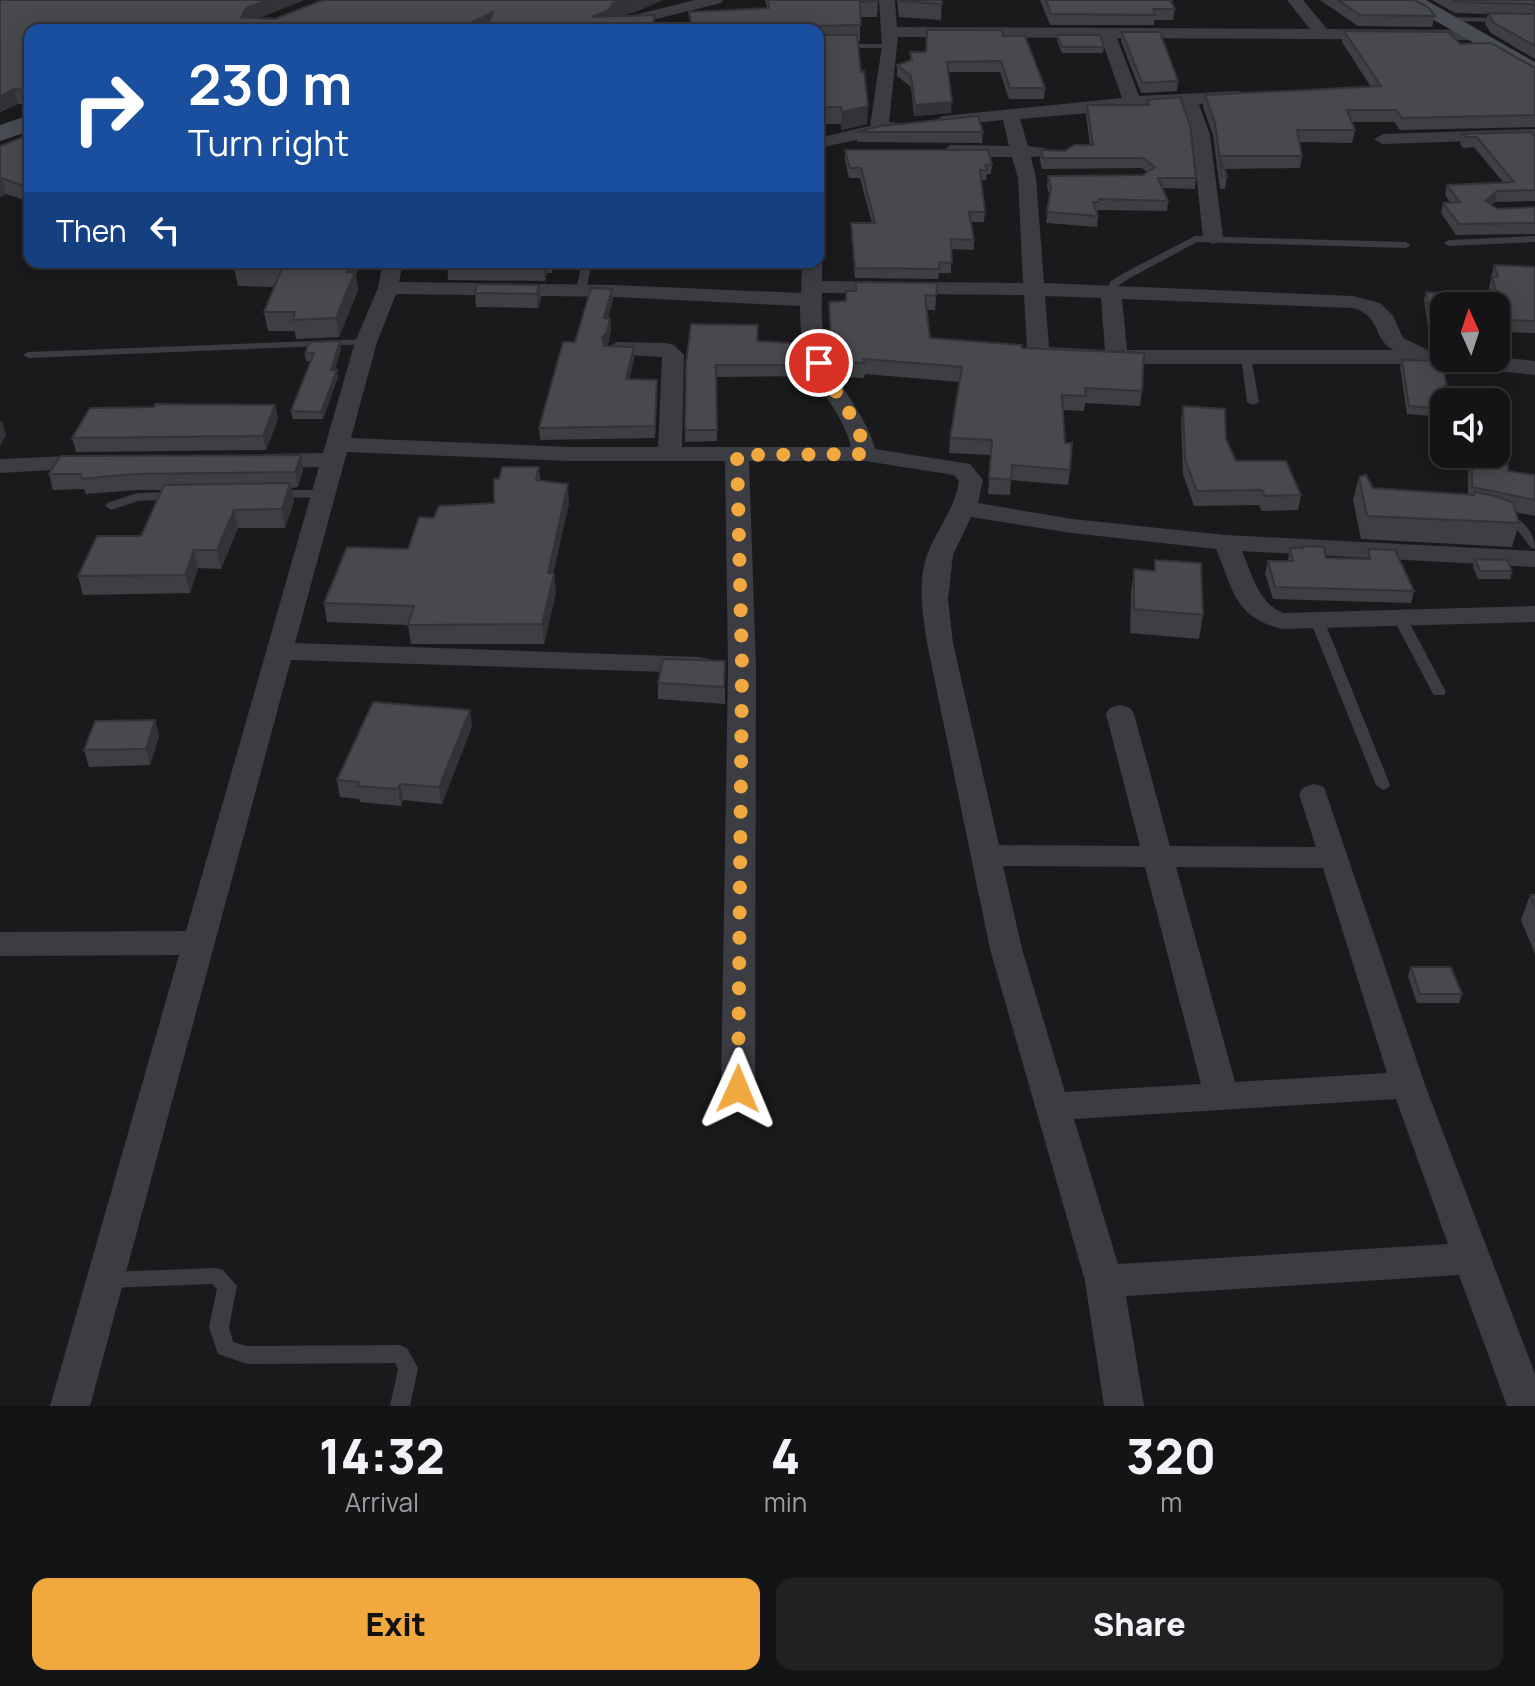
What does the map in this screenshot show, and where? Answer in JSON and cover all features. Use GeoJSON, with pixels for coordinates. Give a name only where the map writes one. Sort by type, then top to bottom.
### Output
{"type":"FeatureCollection","features":[{"type":"Feature","properties":{"kind":"street"},"geometry":{"type":"LineString","coordinates":[[620,23],[715,0]]}},
{"type":"Feature","properties":{"kind":"street"},"geometry":{"type":"LineString","coordinates":[[879,129],[890,39],[887,0]]}},
{"type":"Feature","properties":{"kind":"street"},"geometry":{"type":"LineString","coordinates":[[1295,0],[1322,34]]}},
{"type":"Feature","properties":{"kind":"street"},"geometry":{"type":"LineString","coordinates":[[1410,0],[1535,71]]}},
{"type":"Feature","properties":{"kind":"street"},"geometry":{"type":"LineString","coordinates":[[890,39],[1107,32],[1473,35]]}},
{"type":"Feature","properties":{"kind":"street"},"geometry":{"type":"LineString","coordinates":[[1107,32],[1132,102]]}},
{"type":"Feature","properties":{"kind":"street"},"geometry":{"type":"LineString","coordinates":[[824,142],[916,124],[1132,102],[1257,95]]}},
{"type":"Feature","properties":{"kind":"street"},"geometry":{"type":"LineString","coordinates":[[1188,98],[1201,135],[1213,238]]}},
{"type":"Feature","properties":{"kind":"street"},"geometry":{"type":"LineString","coordinates":[[1010,114],[1034,178],[1032,289],[1038,350],[1061,356],[1425,357],[1535,368]]}},
{"type":"Feature","properties":{"kind":"street"},"geometry":{"type":"LineString","coordinates":[[1383,139],[1535,134]]}},
{"type":"Feature","properties":{"kind":"street"},"geometry":{"type":"LineString","coordinates":[[824,151],[875,151]]}},
{"type":"Feature","properties":{"kind":"street"},"geometry":{"type":"LineString","coordinates":[[934,151],[1050,152]]}},
{"type":"Feature","properties":{"kind":"street"},"geometry":{"type":"LineString","coordinates":[[812,268],[810,333],[819,363],[862,437],[865,454]]}},
{"type":"Feature","properties":{"kind":"street"},"geometry":{"type":"LineString","coordinates":[[70,1406],[366,342],[390,275],[503,292],[812,294],[1032,289],[1353,302],[1373,307],[1382,316],[1394,342],[1407,351],[1425,357]]}},
{"type":"Feature","properties":{"kind":"street"},"geometry":{"type":"LineString","coordinates":[[1111,291],[1117,357]]}},
{"type":"Feature","properties":{"kind":"street"},"geometry":{"type":"LineString","coordinates":[[617,349],[666,350],[673,355],[670,455]]}},
{"type":"Feature","properties":{"kind":"street"},"geometry":{"type":"LineString","coordinates":[[242,461],[336,452],[865,454],[962,469],[971,480],[970,493],[939,558],[936,601],[949,690],[988,855],[1006,949],[1104,1281],[1124,1406]]}},
{"type":"Feature","properties":{"kind":"street"},"geometry":{"type":"LineString","coordinates":[[737,455],[742,667],[738,1089]]}},
{"type":"Feature","properties":{"kind":"street"},"geometry":{"type":"LineString","coordinates":[[0,466],[120,461]]}},
{"type":"Feature","properties":{"kind":"street"},"geometry":{"type":"LineString","coordinates":[[962,508],[1072,526],[1226,543],[1535,559]]}},
{"type":"Feature","properties":{"kind":"street"},"geometry":{"type":"LineString","coordinates":[[1226,543],[1247,594],[1263,615],[1282,621],[1535,614]]}},
{"type":"Feature","properties":{"kind":"street"},"geometry":{"type":"LineString","coordinates":[[280,651],[742,667]]}},
{"type":"Feature","properties":{"kind":"street"},"geometry":{"type":"LineString","coordinates":[[1120,714],[1222,1096]]}},
{"type":"Feature","properties":{"kind":"street"},"geometry":{"type":"LineString","coordinates":[[1314,794],[1408,1085],[1527,1406]]}},
{"type":"Feature","properties":{"kind":"street"},"geometry":{"type":"LineString","coordinates":[[988,855],[1335,858]]}},
{"type":"Feature","properties":{"kind":"street"},"geometry":{"type":"LineString","coordinates":[[0,944],[200,943]]}},
{"type":"Feature","properties":{"kind":"street"},"geometry":{"type":"LineString","coordinates":[[1054,1106],[1408,1085]]}},
{"type":"Feature","properties":{"kind":"street"},"geometry":{"type":"LineString","coordinates":[[1104,1281],[1473,1258]]}},
{"type":"Feature","properties":{"kind":"lane"},"geometry":{"type":"LineString","coordinates":[[1445,19],[1514,20]]}},
{"type":"Feature","properties":{"kind":"lane"},"geometry":{"type":"LineString","coordinates":[[824,45],[890,39]]}},
{"type":"Feature","properties":{"kind":"lane"},"geometry":{"type":"LineString","coordinates":[[1111,291],[1115,283],[1195,239],[1406,245]]}},
{"type":"Feature","properties":{"kind":"lane"},"geometry":{"type":"LineString","coordinates":[[1449,243],[1535,239]]}},
{"type":"Feature","properties":{"kind":"lane"},"geometry":{"type":"LineString","coordinates":[[581,291],[586,268]]}},
{"type":"Feature","properties":{"kind":"lane"},"geometry":{"type":"LineString","coordinates":[[28,355],[366,342]]}},
{"type":"Feature","properties":{"kind":"lane"},"geometry":{"type":"LineString","coordinates":[[1246,357],[1253,402]]}},
{"type":"Feature","properties":{"kind":"lane"},"geometry":{"type":"LineString","coordinates":[[260,495],[324,494]]}},
{"type":"Feature","properties":{"kind":"lane"},"geometry":{"type":"LineString","coordinates":[[111,506],[137,497],[196,496]]}},
{"type":"Feature","properties":{"kind":"lane"},"geometry":{"type":"LineString","coordinates":[[1490,511],[1505,515],[1523,529],[1535,545]]}},
{"type":"Feature","properties":{"kind":"lane"},"geometry":{"type":"LineString","coordinates":[[1400,618],[1439,692]]}},
{"type":"Feature","properties":{"kind":"lane"},"geometry":{"type":"LineString","coordinates":[[1317,620],[1383,785]]}},
{"type":"Feature","properties":{"kind":"lane"},"geometry":{"type":"LineString","coordinates":[[105,1280],[216,1276],[227,1286],[219,1327],[225,1348],[247,1355],[400,1354],[408,1368],[400,1406]]}},
{"type":"Feature","properties":{"kind":"building"},"geometry":{"type":"Polygon","coordinates":[[[0,0],[267,0],[246,8],[241,17],[275,19],[323,0],[627,0],[613,3],[609,10],[592,17],[654,15],[653,24],[488,24],[493,12],[469,24],[24,24],[24,90],[14,89],[0,96],[0,0]]]}},
{"type":"Feature","properties":{"kind":"building"},"geometry":{"type":"Polygon","coordinates":[[[768,0],[878,0],[860,2],[861,25],[691,24],[689,12],[769,8],[768,0]]]}},
{"type":"Feature","properties":{"kind":"building"},"geometry":{"type":"Polygon","coordinates":[[[942,0],[942,4],[900,1],[942,0]]]}},
{"type":"Feature","properties":{"kind":"building"},"geometry":{"type":"Polygon","coordinates":[[[1046,0],[1170,0],[1175,9],[1153,9],[1155,15],[1051,14],[1046,0]]]}},
{"type":"Feature","properties":{"kind":"building"},"geometry":{"type":"Polygon","coordinates":[[[1338,0],[1414,0],[1428,7],[1435,16],[1360,15],[1338,0]]]}},
{"type":"Feature","properties":{"kind":"building"},"geometry":{"type":"Polygon","coordinates":[[[1454,0],[1535,0],[1535,7],[1532,4],[1454,0]]]}},
{"type":"Feature","properties":{"kind":"building"},"geometry":{"type":"Polygon","coordinates":[[[1535,11],[1535,46],[1493,22],[1488,13],[1531,14],[1535,11]]]}},
{"type":"Feature","properties":{"kind":"building"},"geometry":{"type":"Polygon","coordinates":[[[927,30],[1002,30],[1003,36],[1025,36],[1045,88],[1010,88],[1001,61],[947,62],[952,102],[915,105],[911,76],[897,65],[912,60],[910,52],[926,52],[927,30]]]}},
{"type":"Feature","properties":{"kind":"building"},"geometry":{"type":"Polygon","coordinates":[[[1344,31],[1449,32],[1460,44],[1491,43],[1535,68],[1535,115],[1402,118],[1396,110],[1347,110],[1355,130],[1297,130],[1302,156],[1219,156],[1215,123],[1205,95],[1381,86],[1344,31]]]}},
{"type":"Feature","properties":{"kind":"building"},"geometry":{"type":"Polygon","coordinates":[[[1122,32],[1160,32],[1178,81],[1142,83],[1122,32]]]}},
{"type":"Feature","properties":{"kind":"building"},"geometry":{"type":"Polygon","coordinates":[[[824,35],[857,35],[868,106],[842,112],[841,107],[824,107],[824,35]]]}},
{"type":"Feature","properties":{"kind":"building"},"geometry":{"type":"Polygon","coordinates":[[[1057,35],[1100,35],[1104,47],[1062,47],[1057,35]]]}},
{"type":"Feature","properties":{"kind":"building"},"geometry":{"type":"Polygon","coordinates":[[[1180,97],[1190,125],[1196,178],[1158,178],[1168,201],[1099,199],[1099,202],[1093,202],[1098,216],[1047,212],[1051,188],[1048,176],[1143,175],[1155,167],[1143,158],[1043,158],[1041,150],[1065,151],[1074,145],[1093,145],[1087,105],[1149,105],[1147,100],[1180,97]]]}},
{"type":"Feature","properties":{"kind":"building"},"geometry":{"type":"Polygon","coordinates":[[[978,116],[983,132],[857,132],[880,126],[978,116]]]}},
{"type":"Feature","properties":{"kind":"building"},"geometry":{"type":"Polygon","coordinates":[[[1531,132],[1535,137],[1535,190],[1497,191],[1485,201],[1498,209],[1535,207],[1535,223],[1459,224],[1443,203],[1460,202],[1447,185],[1514,182],[1477,137],[1463,134],[1531,132]]]}},
{"type":"Feature","properties":{"kind":"building"},"geometry":{"type":"Polygon","coordinates":[[[24,136],[24,186],[0,179],[0,146],[24,136]]]}},
{"type":"Feature","properties":{"kind":"building"},"geometry":{"type":"Polygon","coordinates":[[[845,150],[988,150],[992,164],[985,165],[987,170],[980,170],[985,212],[969,212],[974,240],[951,239],[952,263],[939,262],[939,269],[855,268],[851,223],[875,223],[861,168],[850,168],[845,150]]]}},
{"type":"Feature","properties":{"kind":"building"},"geometry":{"type":"Polygon","coordinates":[[[1220,157],[1227,176],[1222,176],[1220,157]]]}},
{"type":"Feature","properties":{"kind":"building"},"geometry":{"type":"Polygon","coordinates":[[[1494,265],[1535,267],[1535,321],[1510,320],[1510,292],[1496,292],[1492,277],[1498,277],[1494,265]]]}},
{"type":"Feature","properties":{"kind":"building"},"geometry":{"type":"Polygon","coordinates":[[[282,268],[349,268],[347,272],[355,272],[336,318],[293,320],[295,312],[264,312],[282,268]]]}},
{"type":"Feature","properties":{"kind":"building"},"geometry":{"type":"Polygon","coordinates":[[[856,282],[937,283],[936,296],[925,295],[930,338],[1022,345],[1022,348],[1144,353],[1142,391],[1085,388],[1086,396],[1062,395],[1065,443],[1072,443],[1070,470],[1012,465],[1011,480],[989,478],[992,440],[950,438],[962,367],[863,359],[865,363],[841,362],[831,340],[829,302],[846,301],[846,291],[856,291],[856,282]]]}},
{"type":"Feature","properties":{"kind":"building"},"geometry":{"type":"Polygon","coordinates":[[[477,284],[539,285],[537,294],[475,293],[477,284]]]}},
{"type":"Feature","properties":{"kind":"building"},"geometry":{"type":"Polygon","coordinates":[[[591,288],[612,289],[604,318],[610,319],[607,332],[602,337],[604,346],[634,347],[626,379],[657,380],[655,426],[539,428],[563,342],[575,342],[591,288]]]}},
{"type":"Feature","properties":{"kind":"building"},"geometry":{"type":"Polygon","coordinates":[[[1426,292],[1430,292],[1430,320],[1426,292]]]}},
{"type":"Feature","properties":{"kind":"building"},"geometry":{"type":"Polygon","coordinates":[[[691,324],[758,325],[757,341],[803,344],[811,365],[716,365],[717,430],[685,430],[686,363],[691,324]]]}},
{"type":"Feature","properties":{"kind":"building"},"geometry":{"type":"Polygon","coordinates":[[[340,341],[331,370],[337,370],[321,412],[291,411],[314,353],[305,354],[309,342],[340,341]]]}},
{"type":"Feature","properties":{"kind":"building"},"geometry":{"type":"Polygon","coordinates":[[[1402,360],[1430,361],[1430,372],[1444,372],[1447,387],[1430,388],[1430,408],[1409,406],[1402,360]]]}},
{"type":"Feature","properties":{"kind":"building"},"geometry":{"type":"Polygon","coordinates":[[[155,404],[275,405],[263,436],[72,438],[90,408],[154,407],[155,404]]]}},
{"type":"Feature","properties":{"kind":"building"},"geometry":{"type":"Polygon","coordinates":[[[1183,406],[1225,409],[1226,439],[1236,461],[1286,461],[1301,495],[1265,496],[1262,490],[1197,491],[1185,460],[1183,406]]]}},
{"type":"Feature","properties":{"kind":"building"},"geometry":{"type":"Polygon","coordinates":[[[301,455],[295,472],[133,474],[82,479],[81,474],[49,474],[60,456],[301,455]]]}},
{"type":"Feature","properties":{"kind":"building"},"geometry":{"type":"Polygon","coordinates":[[[502,467],[539,467],[536,480],[568,484],[548,573],[554,574],[542,624],[408,625],[414,606],[324,603],[347,547],[408,549],[419,517],[434,518],[439,506],[494,503],[494,479],[499,479],[502,467]]]}},
{"type":"Feature","properties":{"kind":"building"},"geometry":{"type":"Polygon","coordinates":[[[1472,468],[1508,468],[1508,471],[1535,475],[1535,500],[1472,487],[1472,468]]]}},
{"type":"Feature","properties":{"kind":"building"},"geometry":{"type":"Polygon","coordinates":[[[1366,475],[1373,488],[1474,495],[1474,492],[1496,496],[1513,503],[1519,523],[1367,516],[1359,477],[1366,475]]]}},
{"type":"Feature","properties":{"kind":"building"},"geometry":{"type":"Polygon","coordinates":[[[290,483],[282,509],[234,510],[217,550],[194,550],[185,575],[78,576],[97,536],[141,536],[164,485],[290,483]]]}},
{"type":"Feature","properties":{"kind":"building"},"geometry":{"type":"Polygon","coordinates":[[[1324,547],[1326,558],[1370,559],[1368,549],[1395,550],[1414,591],[1275,587],[1268,561],[1293,561],[1290,548],[1324,547]]]}},
{"type":"Feature","properties":{"kind":"building"},"geometry":{"type":"Polygon","coordinates":[[[1475,559],[1507,560],[1512,571],[1480,571],[1475,559]]]}},
{"type":"Feature","properties":{"kind":"building"},"geometry":{"type":"Polygon","coordinates":[[[1155,560],[1201,563],[1203,615],[1134,609],[1134,569],[1155,571],[1155,560]]]}},
{"type":"Feature","properties":{"kind":"building"},"geometry":{"type":"Polygon","coordinates":[[[663,659],[725,661],[724,687],[658,683],[663,659]]]}},
{"type":"Feature","properties":{"kind":"building"},"geometry":{"type":"Polygon","coordinates":[[[373,702],[470,710],[439,787],[400,784],[398,789],[357,786],[359,782],[337,780],[373,702]]]}},
{"type":"Feature","properties":{"kind":"building"},"geometry":{"type":"Polygon","coordinates":[[[155,720],[146,749],[84,750],[95,721],[155,720]]]}},
{"type":"Feature","properties":{"kind":"building"},"geometry":{"type":"Polygon","coordinates":[[[1411,967],[1451,967],[1462,994],[1420,994],[1411,967]]]}},
{"type":"Feature","properties":{"kind":"route"},"geometry":{"type":"LineString","coordinates":[[738,1089],[742,667],[737,455],[865,454],[855,422],[819,363]]}}]}
